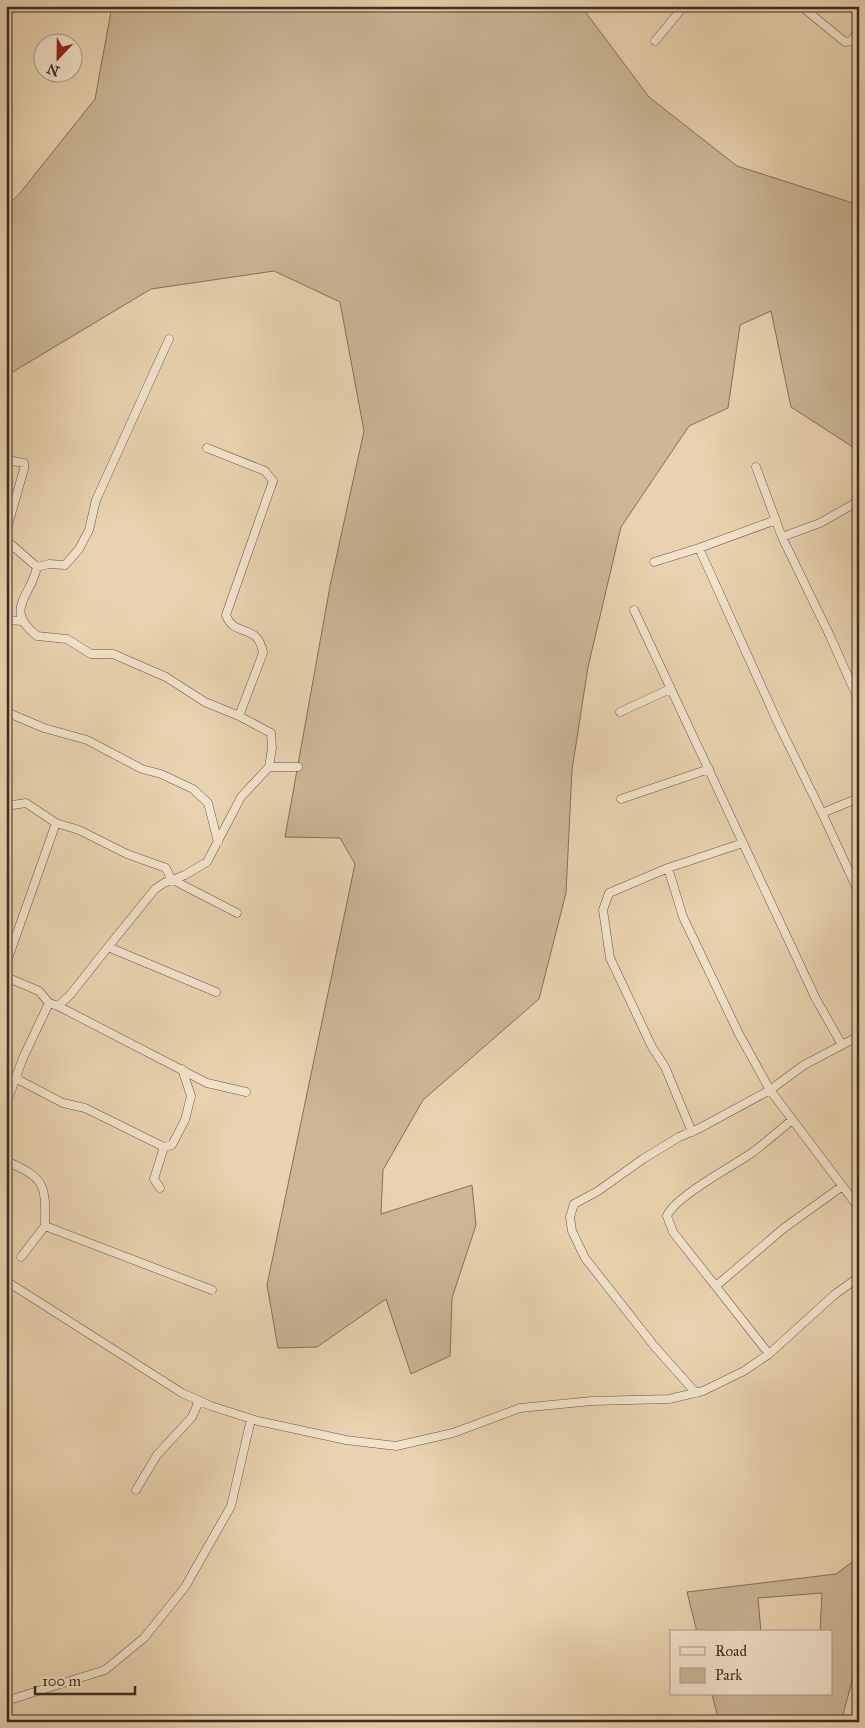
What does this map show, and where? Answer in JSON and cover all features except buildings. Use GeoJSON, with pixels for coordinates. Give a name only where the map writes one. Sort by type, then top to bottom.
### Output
{"type":"FeatureCollection","features":[{"type":"Feature","properties":{"kind":"street"},"geometry":{"type":"LineString","coordinates":[[655,41],[684,6]]}},
{"type":"Feature","properties":{"kind":"street"},"geometry":{"type":"LineString","coordinates":[[801,6],[845,42],[851,41],[859,32]]}},
{"type":"Feature","properties":{"kind":"street"},"geometry":{"type":"LineString","coordinates":[[37,567],[49,564],[65,565],[79,549],[89,530],[96,500],[169,339]]}},
{"type":"Feature","properties":{"kind":"street"},"geometry":{"type":"LineString","coordinates":[[207,448],[265,471],[273,482],[226,610],[228,620],[232,625],[260,639],[263,653],[239,716]]}},
{"type":"Feature","properties":{"kind":"street"},"geometry":{"type":"LineString","coordinates":[[6,532],[24,469],[24,463],[13,461]]}},
{"type":"Feature","properties":{"kind":"street"},"geometry":{"type":"LineString","coordinates":[[756,467],[782,537],[859,701]]}},
{"type":"Feature","properties":{"kind":"street"},"geometry":{"type":"LineString","coordinates":[[782,537],[820,523],[859,501]]}},
{"type":"Feature","properties":{"kind":"street"},"geometry":{"type":"LineString","coordinates":[[654,562],[776,520]]}},
{"type":"Feature","properties":{"kind":"street"},"geometry":{"type":"LineString","coordinates":[[6,540],[37,567]]}},
{"type":"Feature","properties":{"kind":"street"},"geometry":{"type":"LineString","coordinates":[[699,548],[778,723],[859,893]]}},
{"type":"Feature","properties":{"kind":"street"},"geometry":{"type":"LineString","coordinates":[[37,567],[35,579],[20,606],[22,621],[37,636],[67,640],[91,654],[113,654],[166,677],[205,702],[239,716],[271,733],[272,748],[269,767],[241,797],[207,862],[185,875],[171,879],[155,889],[70,995],[58,1006]]}},
{"type":"Feature","properties":{"kind":"street"},"geometry":{"type":"LineString","coordinates":[[634,610],[815,997],[842,1045]]}},
{"type":"Feature","properties":{"kind":"street"},"geometry":{"type":"LineString","coordinates":[[6,620],[22,621]]}},
{"type":"Feature","properties":{"kind":"street"},"geometry":{"type":"LineString","coordinates":[[620,712],[670,689]]}},
{"type":"Feature","properties":{"kind":"street"},"geometry":{"type":"LineString","coordinates":[[6,712],[44,728],[87,740],[142,769],[161,774],[193,789],[208,802],[218,842]]}},
{"type":"Feature","properties":{"kind":"street"},"geometry":{"type":"LineString","coordinates":[[269,767],[298,767]]}},
{"type":"Feature","properties":{"kind":"street"},"geometry":{"type":"LineString","coordinates":[[621,800],[709,770]]}},
{"type":"Feature","properties":{"kind":"street"},"geometry":{"type":"LineString","coordinates":[[822,813],[859,798]]}},
{"type":"Feature","properties":{"kind":"street"},"geometry":{"type":"LineString","coordinates":[[6,806],[26,803],[56,823],[79,830],[126,854],[166,868],[171,879],[237,914]]}},
{"type":"Feature","properties":{"kind":"street"},"geometry":{"type":"LineString","coordinates":[[6,964],[56,823]]}},
{"type":"Feature","properties":{"kind":"street"},"geometry":{"type":"LineString","coordinates":[[692,1132],[665,1067],[652,1047],[610,958],[603,910],[609,893],[668,868],[743,843]]}},
{"type":"Feature","properties":{"kind":"street"},"geometry":{"type":"LineString","coordinates":[[668,868],[683,917],[739,1034],[770,1090],[819,1154],[841,1187],[859,1208]]}},
{"type":"Feature","properties":{"kind":"street"},"geometry":{"type":"LineString","coordinates":[[108,947],[216,992]]}},
{"type":"Feature","properties":{"kind":"street"},"geometry":{"type":"LineString","coordinates":[[6,977],[39,991],[49,1002],[207,1083],[246,1092]]}},
{"type":"Feature","properties":{"kind":"street"},"geometry":{"type":"LineString","coordinates":[[6,1104],[15,1078],[49,1002]]}},
{"type":"Feature","properties":{"kind":"street"},"geometry":{"type":"LineString","coordinates":[[696,1393],[655,1347],[585,1258],[572,1231],[570,1217],[574,1204],[598,1191],[643,1159],[770,1090],[804,1065],[859,1036]]}},
{"type":"Feature","properties":{"kind":"street"},"geometry":{"type":"LineString","coordinates":[[15,1078],[64,1102],[85,1108],[164,1147],[172,1145],[185,1120],[191,1096],[182,1070]]}},
{"type":"Feature","properties":{"kind":"street"},"geometry":{"type":"LineString","coordinates":[[768,1354],[673,1232],[668,1219],[668,1212],[710,1179],[752,1152],[792,1120]]}},
{"type":"Feature","properties":{"kind":"street"},"geometry":{"type":"LineString","coordinates":[[160,1188],[154,1179],[164,1147]]}},
{"type":"Feature","properties":{"kind":"street"},"geometry":{"type":"LineString","coordinates":[[6,1161],[25,1169],[42,1183],[46,1199],[45,1226],[21,1257]]}},
{"type":"Feature","properties":{"kind":"street"},"geometry":{"type":"LineString","coordinates":[[716,1286],[784,1228],[841,1187]]}},
{"type":"Feature","properties":{"kind":"street"},"geometry":{"type":"LineString","coordinates":[[45,1226],[212,1290]]}},
{"type":"Feature","properties":{"kind":"street"},"geometry":{"type":"LineString","coordinates":[[6,1281],[150,1373],[199,1400],[252,1419],[346,1440],[396,1446],[453,1434],[520,1408],[592,1401],[669,1399],[696,1393],[726,1382],[768,1354],[834,1295],[859,1277]]}},
{"type":"Feature","properties":{"kind":"street"},"geometry":{"type":"LineString","coordinates":[[136,1490],[154,1459],[192,1418],[199,1400]]}},
{"type":"Feature","properties":{"kind":"street"},"geometry":{"type":"LineString","coordinates":[[6,1701],[105,1670],[144,1638],[186,1587],[225,1519],[231,1506],[252,1419]]}},
{"type":"Feature","properties":{"kind":"green space"},"geometry":{"type":"Polygon","coordinates":[[[112,6],[581,6],[649,97],[737,166],[859,205],[859,451],[791,407],[771,311],[740,325],[728,408],[689,426],[621,527],[588,667],[572,770],[566,893],[539,999],[423,1100],[383,1170],[381,1214],[472,1185],[476,1225],[452,1298],[450,1356],[411,1374],[386,1299],[317,1347],[278,1348],[267,1285],[355,864],[340,838],[285,837],[330,586],[364,431],[340,302],[274,271],[151,289],[6,376],[6,207],[20,193],[95,99],[112,6]]]}},
{"type":"Feature","properties":{"kind":"green space"},"geometry":{"type":"Polygon","coordinates":[[[859,1557],[859,1655],[841,1722],[719,1722],[712,1696],[832,1696],[832,1630],[820,1630],[822,1593],[758,1598],[761,1630],[696,1630],[687,1592],[836,1574],[859,1557]]]}}]}
